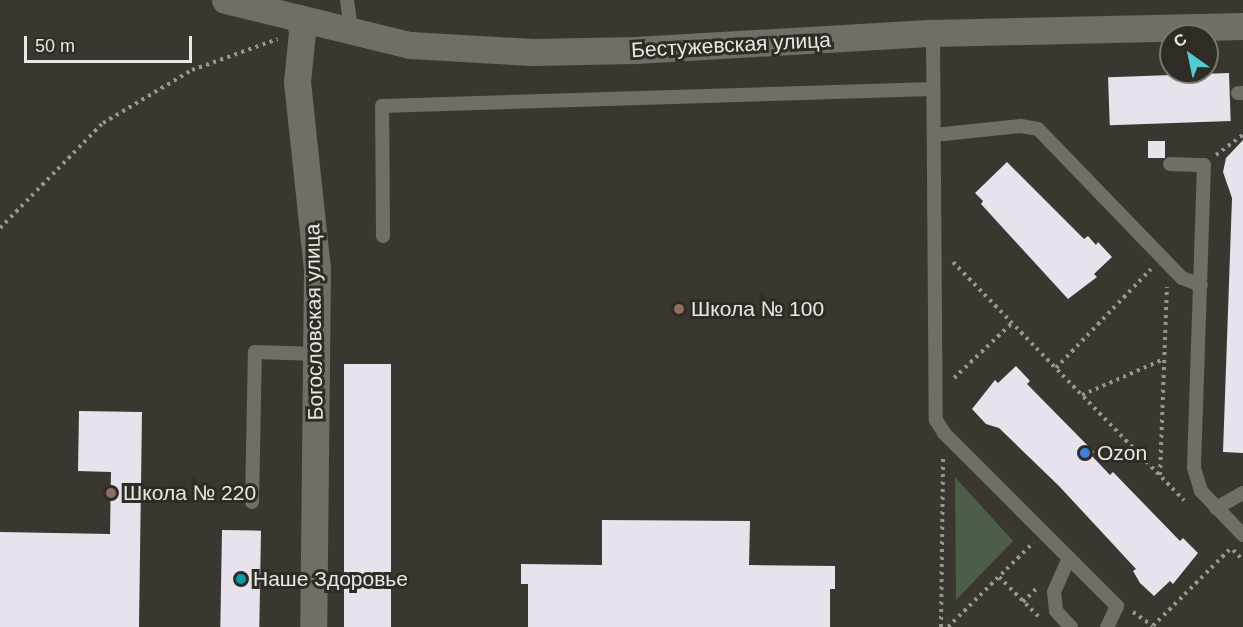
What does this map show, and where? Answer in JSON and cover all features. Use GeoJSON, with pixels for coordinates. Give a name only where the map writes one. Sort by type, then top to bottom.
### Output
{"type":"FeatureCollection","features":[{"type":"Feature","properties":{"kind":"street","name":"Бестужевская улица"},"geometry":{"type":"LineString","coordinates":[[225,0],[300,25],[351,30],[447,49],[533,52],[634,50],[933,33],[1243,26]]}},
{"type":"Feature","properties":{"kind":"street","name":"Богословская улица"},"geometry":{"type":"LineString","coordinates":[[300,25],[297,82],[317,267],[318,354],[313,627]]}},
{"type":"Feature","properties":{"kind":"lane"},"geometry":{"type":"LineString","coordinates":[[347,0],[351,30]]}},
{"type":"Feature","properties":{"kind":"lane"},"geometry":{"type":"LineString","coordinates":[[933,33],[936,420],[944,434],[1117,606],[1107,627]]}},
{"type":"Feature","properties":{"kind":"lane"},"geometry":{"type":"LineString","coordinates":[[383,236],[382,106],[933,89]]}},
{"type":"Feature","properties":{"kind":"lane"},"geometry":{"type":"LineString","coordinates":[[934,135],[1021,126],[1038,129],[1165,261],[1191,284],[1201,285]]}},
{"type":"Feature","properties":{"kind":"lane"},"geometry":{"type":"LineString","coordinates":[[1170,164],[1204,165],[1194,468],[1201,491],[1243,535]]}},
{"type":"Feature","properties":{"kind":"lane"},"geometry":{"type":"LineString","coordinates":[[252,502],[255,352],[318,354]]}},
{"type":"Feature","properties":{"kind":"lane"},"geometry":{"type":"LineString","coordinates":[[1216,508],[1243,494]]}},
{"type":"Feature","properties":{"kind":"lane"},"geometry":{"type":"LineString","coordinates":[[1069,558],[1054,592],[1056,611],[1071,627]]}},
{"type":"Feature","properties":{"kind":"path"},"geometry":{"type":"LineString","coordinates":[[0,228],[103,123],[192,70],[300,25]]}},
{"type":"Feature","properties":{"kind":"path"},"geometry":{"type":"LineString","coordinates":[[1204,165],[1243,135]]}},
{"type":"Feature","properties":{"kind":"path"},"geometry":{"type":"LineString","coordinates":[[934,243],[1189,505]]}},
{"type":"Feature","properties":{"kind":"path"},"geometry":{"type":"LineString","coordinates":[[1144,260],[1173,291]]}},
{"type":"Feature","properties":{"kind":"path"},"geometry":{"type":"LineString","coordinates":[[1056,368],[1152,269],[1165,261],[1167,284],[1160,476]]}},
{"type":"Feature","properties":{"kind":"path"},"geometry":{"type":"LineString","coordinates":[[936,395],[1012,323]]}},
{"type":"Feature","properties":{"kind":"path"},"geometry":{"type":"LineString","coordinates":[[1082,395],[1164,359]]}},
{"type":"Feature","properties":{"kind":"path"},"geometry":{"type":"LineString","coordinates":[[940,627],[944,434]]}},
{"type":"Feature","properties":{"kind":"path"},"geometry":{"type":"LineString","coordinates":[[943,457],[951,465]]}},
{"type":"Feature","properties":{"kind":"path"},"geometry":{"type":"LineString","coordinates":[[948,627],[1043,533]]}},
{"type":"Feature","properties":{"kind":"path"},"geometry":{"type":"LineString","coordinates":[[1022,538],[1037,555]]}},
{"type":"Feature","properties":{"kind":"path"},"geometry":{"type":"LineString","coordinates":[[1224,541],[1243,560]]}},
{"type":"Feature","properties":{"kind":"path"},"geometry":{"type":"LineString","coordinates":[[1117,606],[1142,615],[1153,627],[1231,548]]}},
{"type":"Feature","properties":{"kind":"path"},"geometry":{"type":"LineString","coordinates":[[999,577],[1049,627]]}},
{"type":"Feature","properties":{"kind":"path"},"geometry":{"type":"LineString","coordinates":[[1023,602],[1038,586]]}},
{"type":"Feature","properties":{"kind":"green space"},"geometry":{"type":"Polygon","coordinates":[[[955,477],[1013,541],[956,600],[955,477]]]}},
{"type":"Feature","properties":{"kind":"building"},"geometry":{"type":"Polygon","coordinates":[[[1219,73],[1229,73],[1231,121],[1110,125],[1108,77],[1159,75],[1159,84],[1219,84],[1219,73]]]}},
{"type":"Feature","properties":{"kind":"building"},"geometry":{"type":"Polygon","coordinates":[[[1243,140],[1243,453],[1223,452],[1232,198],[1223,172],[1226,158],[1243,140]]]}},
{"type":"Feature","properties":{"kind":"building"},"geometry":{"type":"Polygon","coordinates":[[[1148,141],[1165,141],[1165,158],[1148,158],[1148,141]]]}},
{"type":"Feature","properties":{"kind":"building"},"geometry":{"type":"Polygon","coordinates":[[[1007,162],[1084,239],[1088,236],[1096,245],[1098,242],[1112,257],[1094,274],[1097,277],[1068,299],[981,204],[983,201],[975,193],[1007,162]]]}},
{"type":"Feature","properties":{"kind":"building"},"geometry":{"type":"Polygon","coordinates":[[[344,364],[391,364],[391,627],[344,627],[344,364]]]}},
{"type":"Feature","properties":{"kind":"building"},"geometry":{"type":"Polygon","coordinates":[[[1016,366],[1030,381],[1027,384],[1094,452],[1091,455],[1110,475],[1113,472],[1180,541],[1183,538],[1198,553],[1173,584],[1170,581],[1154,596],[1140,583],[1133,571],[1136,569],[1059,486],[999,428],[986,424],[972,409],[995,380],[998,383],[1016,366]]]}},
{"type":"Feature","properties":{"kind":"building"},"geometry":{"type":"Polygon","coordinates":[[[79,411],[142,412],[139,627],[0,627],[0,532],[110,534],[111,472],[78,471],[79,411]]]}},
{"type":"Feature","properties":{"kind":"building"},"geometry":{"type":"Polygon","coordinates":[[[602,520],[750,521],[749,565],[835,566],[835,589],[830,589],[830,627],[528,627],[528,584],[521,584],[521,564],[602,565],[602,520]]]}},
{"type":"Feature","properties":{"kind":"building","name":"Наше Здоровье"},"geometry":{"type":"Polygon","coordinates":[[[222,530],[261,531],[259,627],[220,627],[222,530]]]}},
{"type":"Feature","properties":{"kind":"place","name":"Школа № 100"},"geometry":{"type":"Point","coordinates":[679,309]}},
{"type":"Feature","properties":{"kind":"place","name":"Ozon"},"geometry":{"type":"Point","coordinates":[1085,453]}},
{"type":"Feature","properties":{"kind":"place","name":"Школа № 220"},"geometry":{"type":"Point","coordinates":[111,493]}},
{"type":"Feature","properties":{"kind":"place","name":"Наше Здоровье"},"geometry":{"type":"Point","coordinates":[241,579]}}]}
